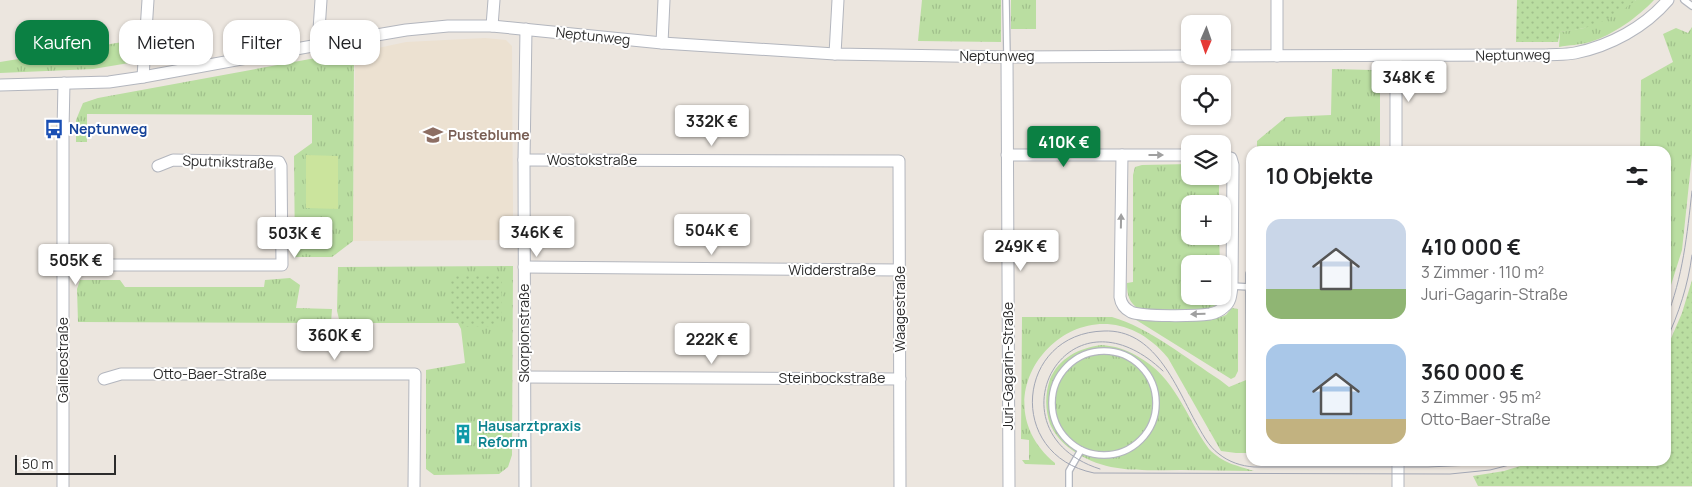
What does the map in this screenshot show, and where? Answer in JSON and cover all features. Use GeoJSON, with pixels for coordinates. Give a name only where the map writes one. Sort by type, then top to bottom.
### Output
{"type":"FeatureCollection","features":[{"type":"Feature","properties":{"kind":"street"},"geometry":{"type":"LineString","coordinates":[[144,77],[148,0]]}},
{"type":"Feature","properties":{"kind":"street"},"geometry":{"type":"LineString","coordinates":[[320,20],[321,0]]}},
{"type":"Feature","properties":{"kind":"street"},"geometry":{"type":"LineString","coordinates":[[492,26],[494,0]]}},
{"type":"Feature","properties":{"kind":"street"},"geometry":{"type":"LineString","coordinates":[[662,43],[664,0]]}},
{"type":"Feature","properties":{"kind":"street"},"geometry":{"type":"LineString","coordinates":[[835,54],[838,0]]}},
{"type":"Feature","properties":{"kind":"street"},"geometry":{"type":"LineString","coordinates":[[1277,0],[1277,56]]}},
{"type":"Feature","properties":{"kind":"street","name":"Neptunweg"},"geometry":{"type":"LineString","coordinates":[[1231,56],[1544,55],[1574,53],[1599,46],[1624,34],[1648,19],[1668,0]]}},
{"type":"Feature","properties":{"kind":"street","name":"Neptunweg"},"geometry":{"type":"LineString","coordinates":[[380,34],[448,26],[492,26],[662,43],[835,54],[1007,57],[1181,56]]}},
{"type":"Feature","properties":{"kind":"street","name":"Skorpionstraße"},"geometry":{"type":"LineString","coordinates":[[525,487],[524,160],[526,29]]}},
{"type":"Feature","properties":{"kind":"street","name":"Neptunweg"},"geometry":{"type":"LineString","coordinates":[[0,85],[96,84],[310,46]]}},
{"type":"Feature","properties":{"kind":"street"},"geometry":{"type":"LineString","coordinates":[[1396,56],[1396,146]]}},
{"type":"Feature","properties":{"kind":"street","name":"Juri-Gagarin-Straße"},"geometry":{"type":"LineString","coordinates":[[1007,57],[1009,487]]}},
{"type":"Feature","properties":{"kind":"street","name":"Galileostraße"},"geometry":{"type":"LineString","coordinates":[[63,487],[62,130],[64,83]]}},
{"type":"Feature","properties":{"kind":"street"},"geometry":{"type":"LineString","coordinates":[[1007,154],[1181,155]]}},
{"type":"Feature","properties":{"kind":"street"},"geometry":{"type":"LineString","coordinates":[[1122,155],[1120,293],[1123,305],[1131,312],[1141,314],[1213,313],[1224,308],[1229,302],[1232,286],[1233,165],[1231,158]]}},
{"type":"Feature","properties":{"kind":"street","name":"Sputnikstraße"},"geometry":{"type":"LineString","coordinates":[[63,265],[282,265],[281,166],[279,162],[173,160],[158,166]]}},
{"type":"Feature","properties":{"kind":"street","name":"Wostokstraße"},"geometry":{"type":"LineString","coordinates":[[524,160],[899,161]]}},
{"type":"Feature","properties":{"kind":"street","name":"Waagestraße"},"geometry":{"type":"LineString","coordinates":[[899,161],[900,487]]}},
{"type":"Feature","properties":{"kind":"street","name":"Widderstraße"},"geometry":{"type":"LineString","coordinates":[[524,267],[900,270]]}},
{"type":"Feature","properties":{"kind":"street","name":"Otto-Baer-Straße"},"geometry":{"type":"LineString","coordinates":[[104,379],[121,374],[415,374],[414,487]]}},
{"type":"Feature","properties":{"kind":"street","name":"Steinbockstraße"},"geometry":{"type":"LineString","coordinates":[[524,377],[900,378]]}},
{"type":"Feature","properties":{"kind":"street"},"geometry":{"type":"LineString","coordinates":[[1398,466],[1398,487]]}},
{"type":"Feature","properties":{"kind":"lane"},"geometry":{"type":"LineString","coordinates":[[1006,0],[1007,57]]}},
{"type":"Feature","properties":{"kind":"lane"},"geometry":{"type":"LineString","coordinates":[[1684,0],[1692,6]]}},
{"type":"Feature","properties":{"kind":"lane"},"geometry":{"type":"LineString","coordinates":[[1232,286],[1246,287]]}},
{"type":"Feature","properties":{"kind":"lane"},"geometry":{"type":"LineString","coordinates":[[1106,351],[1125,355],[1141,366],[1153,384],[1156,406],[1151,422],[1142,439],[1125,451],[1104,456],[1081,450],[1064,436],[1054,419],[1051,399],[1056,380],[1068,364],[1086,354],[1106,351]]}},
{"type":"Feature","properties":{"kind":"lane"},"geometry":{"type":"LineString","coordinates":[[1069,487],[1069,471],[1081,450]]}},
{"type":"Feature","properties":{"kind":"shaded area","name":"Pusteblume"},"geometry":{"type":"Polygon","coordinates":[[[485,38],[506,40],[512,46],[513,216],[506,240],[353,241],[355,65],[380,65],[380,48],[406,42],[485,38]]]}},
{"type":"Feature","properties":{"kind":"green space"},"geometry":{"type":"Polygon","coordinates":[[[922,0],[1001,0],[1001,42],[918,41],[922,0]]]}},
{"type":"Feature","properties":{"kind":"green space"},"geometry":{"type":"Polygon","coordinates":[[[1011,0],[1036,0],[1036,29],[1011,29],[1011,0]]]}},
{"type":"Feature","properties":{"kind":"green space"},"geometry":{"type":"Polygon","coordinates":[[[1517,0],[1636,0],[1598,24],[1560,32],[1558,42],[1516,42],[1517,0]]]}},
{"type":"Feature","properties":{"kind":"green space"},"geometry":{"type":"Polygon","coordinates":[[[1636,0],[1654,0],[1633,19],[1599,39],[1559,47],[1560,32],[1584,28],[1636,0]]]}},
{"type":"Feature","properties":{"kind":"green space"},"geometry":{"type":"Polygon","coordinates":[[[1692,27],[1692,155],[1682,250],[1671,285],[1671,146],[1640,146],[1641,80],[1673,62],[1663,34],[1676,28],[1688,33],[1692,27]]]}},
{"type":"Feature","properties":{"kind":"green space"},"geometry":{"type":"Polygon","coordinates":[[[119,43],[119,65],[93,69],[0,73],[0,62],[15,60],[15,65],[109,65],[109,44],[119,43]]]}},
{"type":"Feature","properties":{"kind":"green space"},"geometry":{"type":"Polygon","coordinates":[[[310,59],[310,65],[354,65],[353,241],[332,257],[295,257],[294,156],[312,143],[312,115],[87,114],[87,142],[76,142],[76,120],[83,103],[98,98],[278,65],[300,65],[300,61],[310,59]]]}},
{"type":"Feature","properties":{"kind":"green space"},"geometry":{"type":"Polygon","coordinates":[[[1332,69],[1372,70],[1380,78],[1380,146],[1257,146],[1257,141],[1286,117],[1331,115],[1332,69]]]}},
{"type":"Feature","properties":{"kind":"green space"},"geometry":{"type":"Polygon","coordinates":[[[306,155],[338,156],[338,209],[306,208],[306,155]]]}},
{"type":"Feature","properties":{"kind":"green space"},"geometry":{"type":"Polygon","coordinates":[[[1181,164],[1181,185],[1219,185],[1219,195],[1181,195],[1181,245],[1219,245],[1220,255],[1181,255],[1181,305],[1216,305],[1214,306],[1194,311],[1170,311],[1139,309],[1131,301],[1128,295],[1127,283],[1133,282],[1133,175],[1135,167],[1142,165],[1181,164]]]}},
{"type":"Feature","properties":{"kind":"green space"},"geometry":{"type":"Polygon","coordinates":[[[513,266],[512,455],[508,467],[499,474],[434,475],[426,469],[426,370],[465,363],[461,329],[458,323],[340,323],[337,311],[338,267],[513,266]]]}},
{"type":"Feature","properties":{"kind":"green space"},"geometry":{"type":"Polygon","coordinates":[[[450,275],[502,275],[501,326],[461,327],[461,319],[449,319],[450,275]]]}},
{"type":"Feature","properties":{"kind":"green space"},"geometry":{"type":"Polygon","coordinates":[[[290,278],[300,285],[296,308],[332,309],[331,323],[78,322],[77,289],[80,280],[120,280],[125,287],[264,287],[265,280],[290,278]]]}},
{"type":"Feature","properties":{"kind":"green space"},"geometry":{"type":"Polygon","coordinates":[[[1692,280],[1692,486],[1478,486],[1473,476],[1504,471],[1520,466],[1671,466],[1671,338],[1682,313],[1692,280]]]}},
{"type":"Feature","properties":{"kind":"green space"},"geometry":{"type":"Polygon","coordinates":[[[1232,308],[1238,309],[1238,371],[1235,377],[1231,379],[1133,318],[1218,318],[1226,315],[1232,308]]]}},
{"type":"Feature","properties":{"kind":"green space"},"geometry":{"type":"Polygon","coordinates":[[[1022,317],[1112,317],[1140,328],[1154,336],[1229,387],[1246,380],[1246,453],[1221,451],[1168,358],[1137,332],[1105,324],[1074,330],[1049,348],[1031,373],[1024,402],[1031,434],[1055,465],[1025,464],[1022,460],[1029,460],[1029,440],[1021,439],[1022,317]]]}},
{"type":"Feature","properties":{"kind":"green space"},"geometry":{"type":"Polygon","coordinates":[[[1101,345],[1124,350],[1150,365],[1171,386],[1209,449],[1225,461],[1254,471],[1125,469],[1111,467],[1085,458],[1068,447],[1057,435],[1048,418],[1046,401],[1050,379],[1059,365],[1071,355],[1093,346],[1101,345]]]}},
{"type":"Feature","properties":{"kind":"tram line"},"geometry":{"type":"LineString","coordinates":[[1671,306],[1677,287],[1686,240],[1692,191]]}},
{"type":"Feature","properties":{"kind":"tram line"},"geometry":{"type":"LineString","coordinates":[[1671,329],[1682,299],[1692,255]]}},
{"type":"Feature","properties":{"kind":"tram line"},"geometry":{"type":"LineString","coordinates":[[1450,466],[1254,467],[1235,463],[1219,454],[1208,443],[1161,361],[1136,339],[1121,333],[1104,331],[1075,337],[1053,352],[1039,372],[1033,396],[1035,421],[1046,443],[1065,462],[1094,473],[1450,474],[1490,470],[1506,466]]}},
{"type":"Feature","properties":{"kind":"tram line"},"geometry":{"type":"LineString","coordinates":[[1100,469],[1066,451],[1048,425],[1044,398],[1052,372],[1070,352],[1096,342],[1127,347],[1163,371]]}},
{"type":"Feature","properties":{"kind":"place","name":"Neptunweg"},"geometry":{"type":"Point","coordinates":[54,129]}},
{"type":"Feature","properties":{"kind":"place","name":"Pusteblume"},"geometry":{"type":"Point","coordinates":[433,135]}},
{"type":"Feature","properties":{"kind":"place","name":"Hausarztpraxis Reform"},"geometry":{"type":"Point","coordinates":[463,434]}}]}
